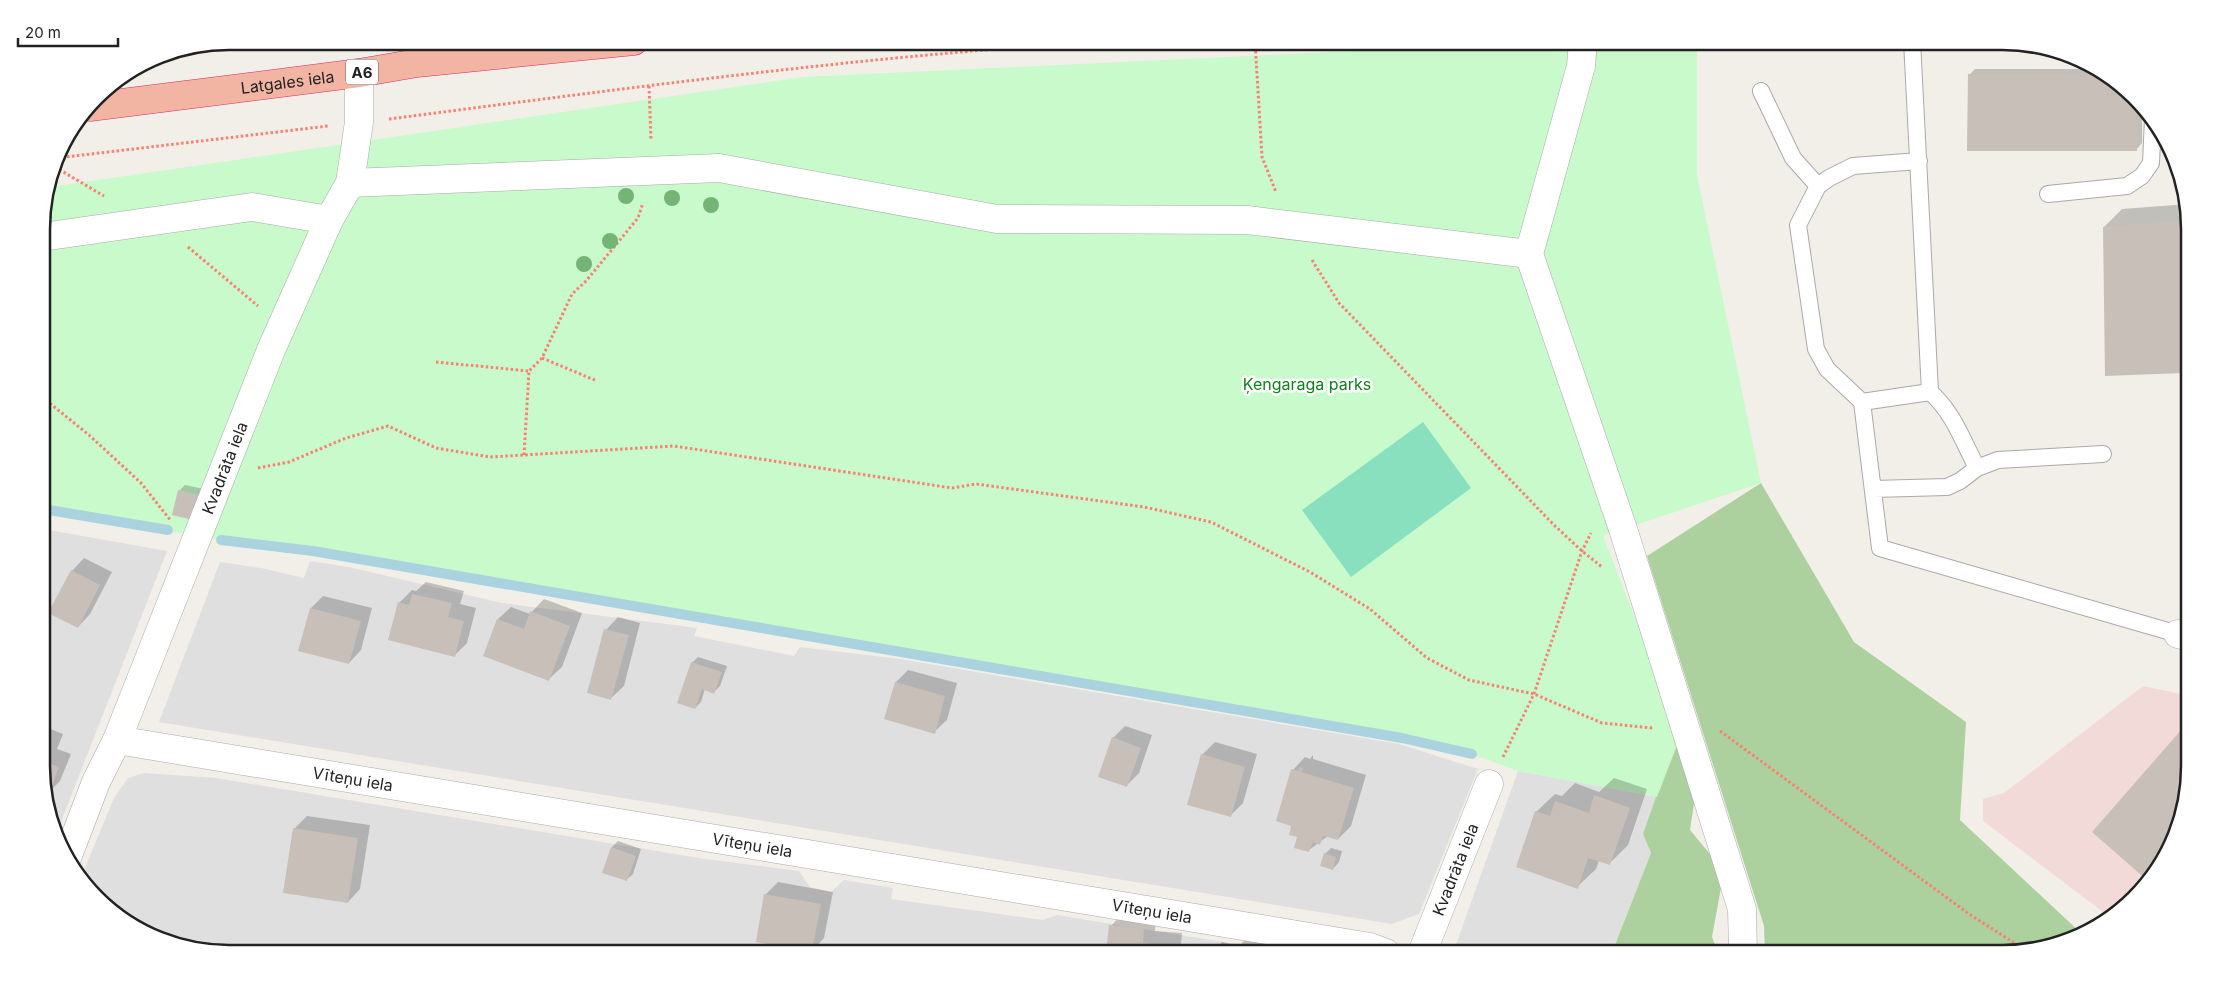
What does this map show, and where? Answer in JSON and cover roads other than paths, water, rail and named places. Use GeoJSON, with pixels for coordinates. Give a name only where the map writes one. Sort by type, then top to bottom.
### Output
{"type":"FeatureCollection","features":[{"type":"Feature","properties":{"kind":"highway","name":"Latgales iela"},"geometry":{"type":"LineString","coordinates":[[99,106],[359,73],[417,63],[545,50]]}},
{"type":"Feature","properties":{"kind":"street"},"geometry":{"type":"LineString","coordinates":[[1582,50],[1581,66],[1529,254],[1610,492],[1742,909],[1743,945]]}},
{"type":"Feature","properties":{"kind":"street","name":"Kvadrāta iela"},"geometry":{"type":"LineString","coordinates":[[70,849],[96,782],[117,740],[271,350],[330,220],[350,183],[359,122],[359,73]]}},
{"type":"Feature","properties":{"kind":"street"},"geometry":{"type":"LineString","coordinates":[[350,183],[719,168],[997,219],[1247,220],[1529,254]]}},
{"type":"Feature","properties":{"kind":"street"},"geometry":{"type":"LineString","coordinates":[[50,236],[252,207],[330,220]]}},
{"type":"Feature","properties":{"kind":"street","name":"Vīteņu iela"},"geometry":{"type":"LineString","coordinates":[[117,740],[1358,945]]}},
{"type":"Feature","properties":{"kind":"street","name":"Kvadrāta iela"},"geometry":{"type":"LineString","coordinates":[[1426,945],[1489,784]]}},
{"type":"Feature","properties":{"kind":"lane"},"geometry":{"type":"LineString","coordinates":[[1912,50],[1930,392],[1942,403],[1955,423],[1976,468]]}},
{"type":"Feature","properties":{"kind":"lane"},"geometry":{"type":"LineString","coordinates":[[1761,91],[1793,158],[1818,186]]}},
{"type":"Feature","properties":{"kind":"lane"},"geometry":{"type":"LineString","coordinates":[[2048,194],[2126,186],[2142,176],[2151,163],[2152,132]]}},
{"type":"Feature","properties":{"kind":"lane"},"geometry":{"type":"LineString","coordinates":[[1918,161],[1853,166],[1830,178],[1818,186],[1798,225],[1816,349],[1827,369],[1862,402],[1880,548],[2181,635]]}},
{"type":"Feature","properties":{"kind":"lane"},"geometry":{"type":"LineString","coordinates":[[1862,402],[1930,392]]}},
{"type":"Feature","properties":{"kind":"lane"},"geometry":{"type":"LineString","coordinates":[[1873,489],[1947,487],[1960,481],[1976,468],[1998,460],[2103,454]]}},
{"type":"Feature","properties":{"kind":"waterway"},"geometry":{"type":"LineString","coordinates":[[50,510],[168,530]]}},
{"type":"Feature","properties":{"kind":"waterway"},"geometry":{"type":"LineString","coordinates":[[221,540],[313,551],[1402,738],[1472,754]]}},
{"type":"Feature","properties":{"kind":"park label","name":"Ķengaraga parks"},"geometry":{"type":"Point","coordinates":[1307,384]}}]}
